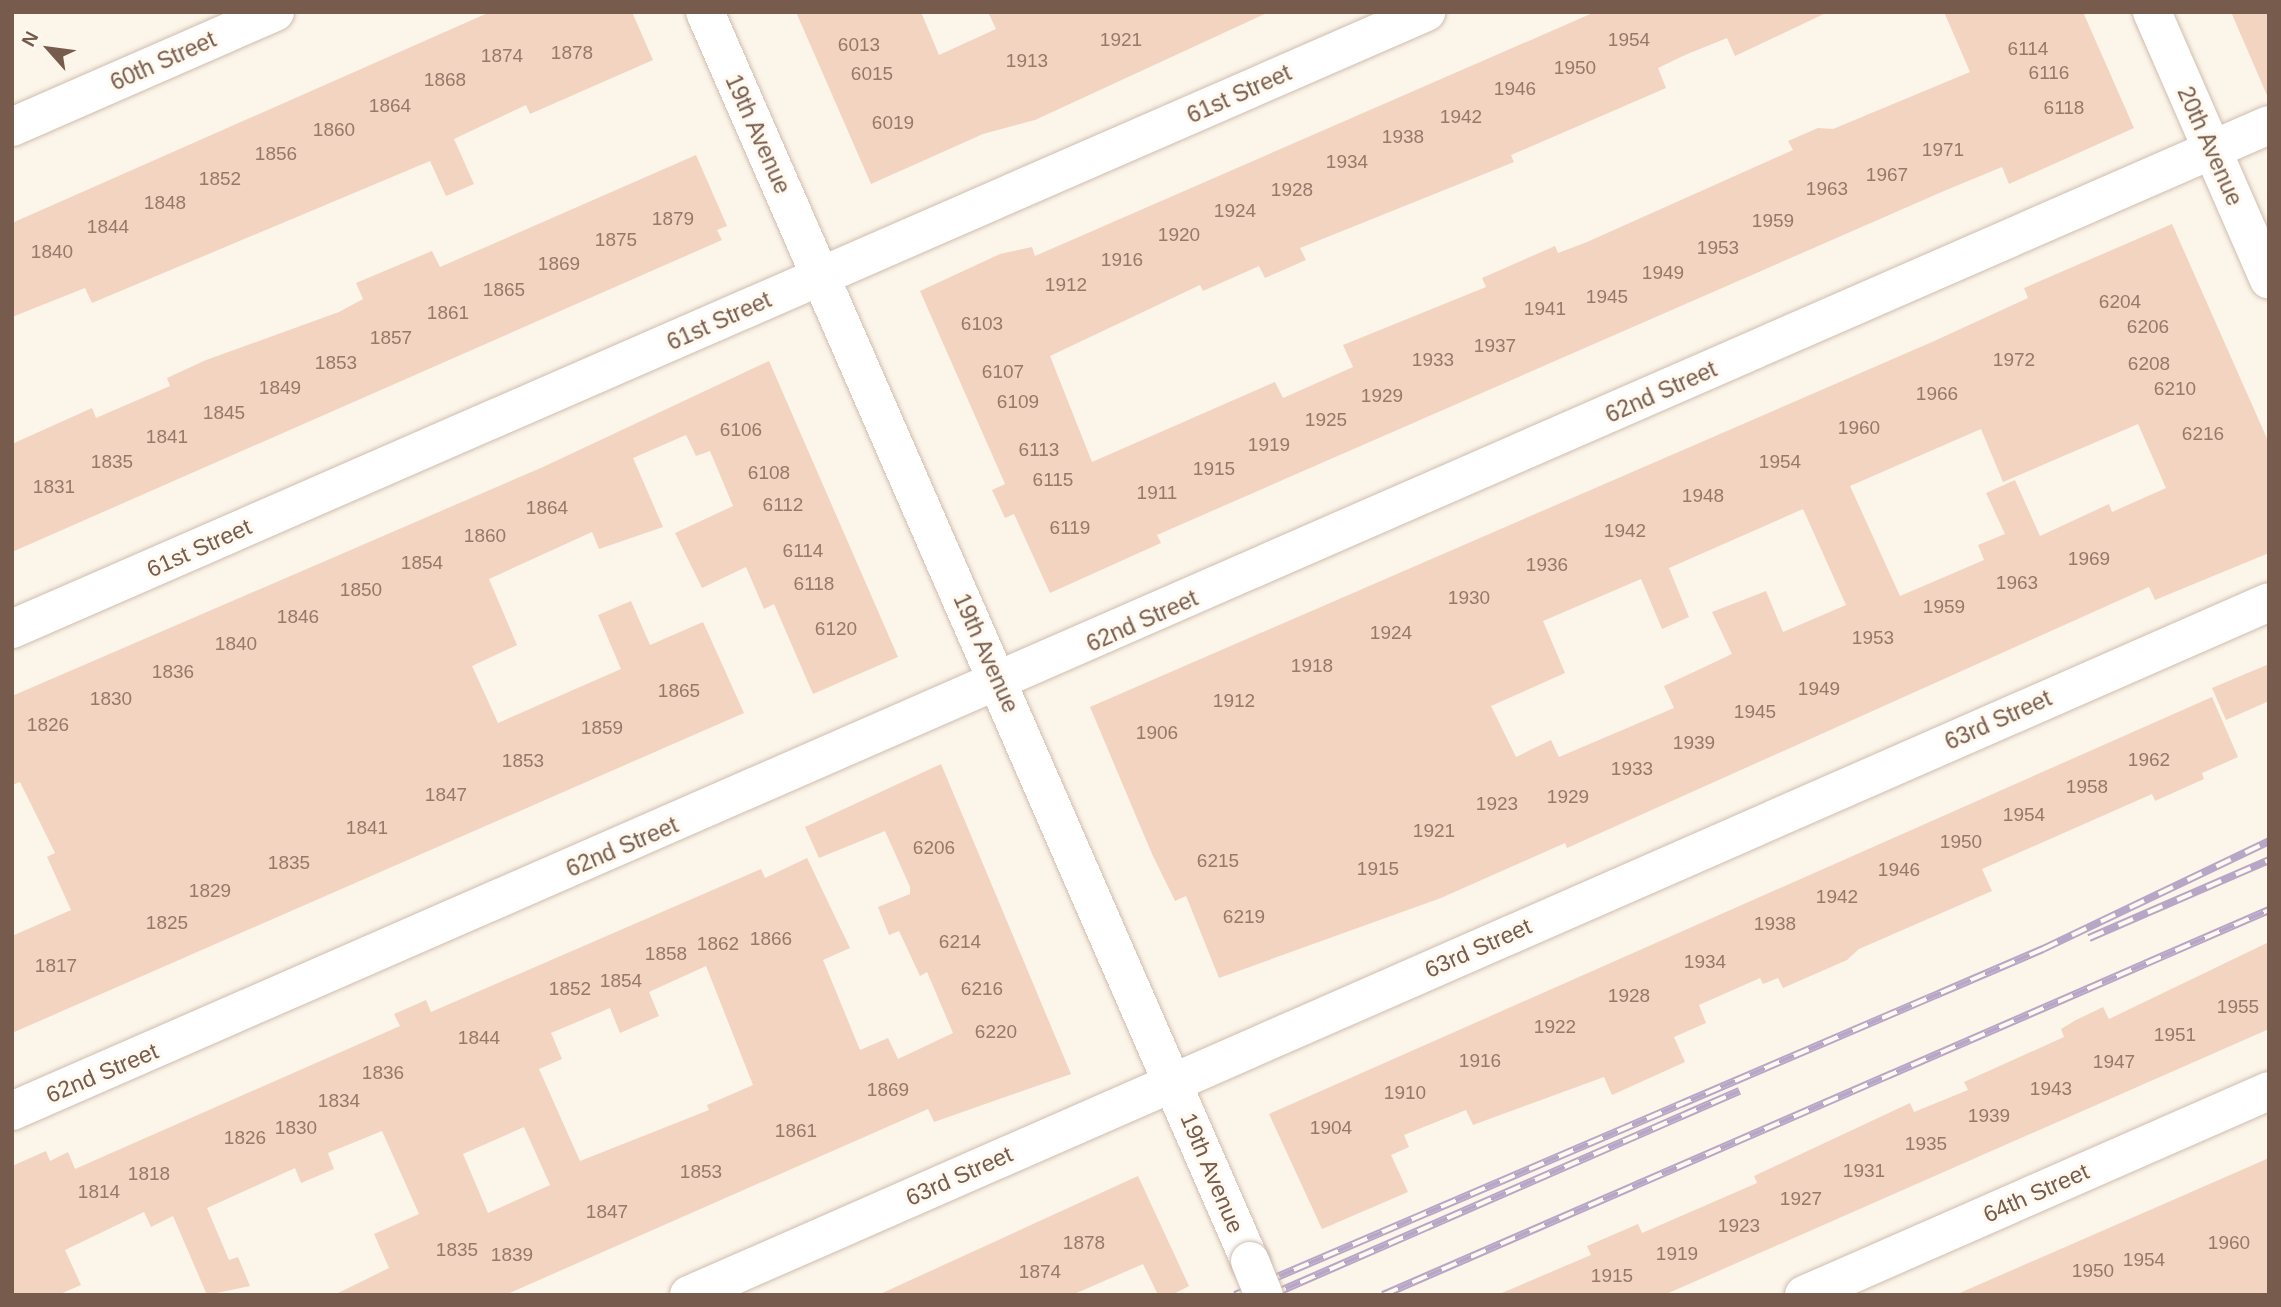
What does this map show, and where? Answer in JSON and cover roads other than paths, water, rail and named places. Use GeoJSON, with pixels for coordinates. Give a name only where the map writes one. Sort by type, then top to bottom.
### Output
{"type":"FeatureCollection","features":[{"type":"Feature","properties":{"kind":"street","name":"60th Street"},"geometry":{"type":"LineString","coordinates":[[12,127],[275,12]]}},
{"type":"Feature","properties":{"kind":"street","name":"19th Avenue"},"geometry":{"type":"LineString","coordinates":[[705,12],[1257,1278]]}},
{"type":"Feature","properties":{"kind":"street","name":"61st Street"},"geometry":{"type":"LineString","coordinates":[[12,629],[1426,12]]}},
{"type":"Feature","properties":{"kind":"street","name":"20th Avenue"},"geometry":{"type":"LineString","coordinates":[[2152,12],[2269,280]]}},
{"type":"Feature","properties":{"kind":"street","name":"62nd Street"},"geometry":{"type":"LineString","coordinates":[[12,1111],[1000,684],[2269,125]]}},
{"type":"Feature","properties":{"kind":"street","name":"63rd Street"},"geometry":{"type":"LineString","coordinates":[[688,1295],[2269,602]]}},
{"type":"Feature","properties":{"kind":"street","name":"64th Street"},"geometry":{"type":"LineString","coordinates":[[1804,1295],[2269,1091]]}},
{"type":"Feature","properties":{"kind":"railway"},"geometry":{"type":"LineString","coordinates":[[1235,1295],[2043,949],[2269,841]]}},
{"type":"Feature","properties":{"kind":"railway"},"geometry":{"type":"LineString","coordinates":[[2089,938],[2269,860]]}},
{"type":"Feature","properties":{"kind":"railway"},"geometry":{"type":"LineString","coordinates":[[1383,1295],[2269,910]]}},
{"type":"Feature","properties":{"kind":"railway"},"geometry":{"type":"LineString","coordinates":[[1271,1295],[1739,1091]]}}]}
